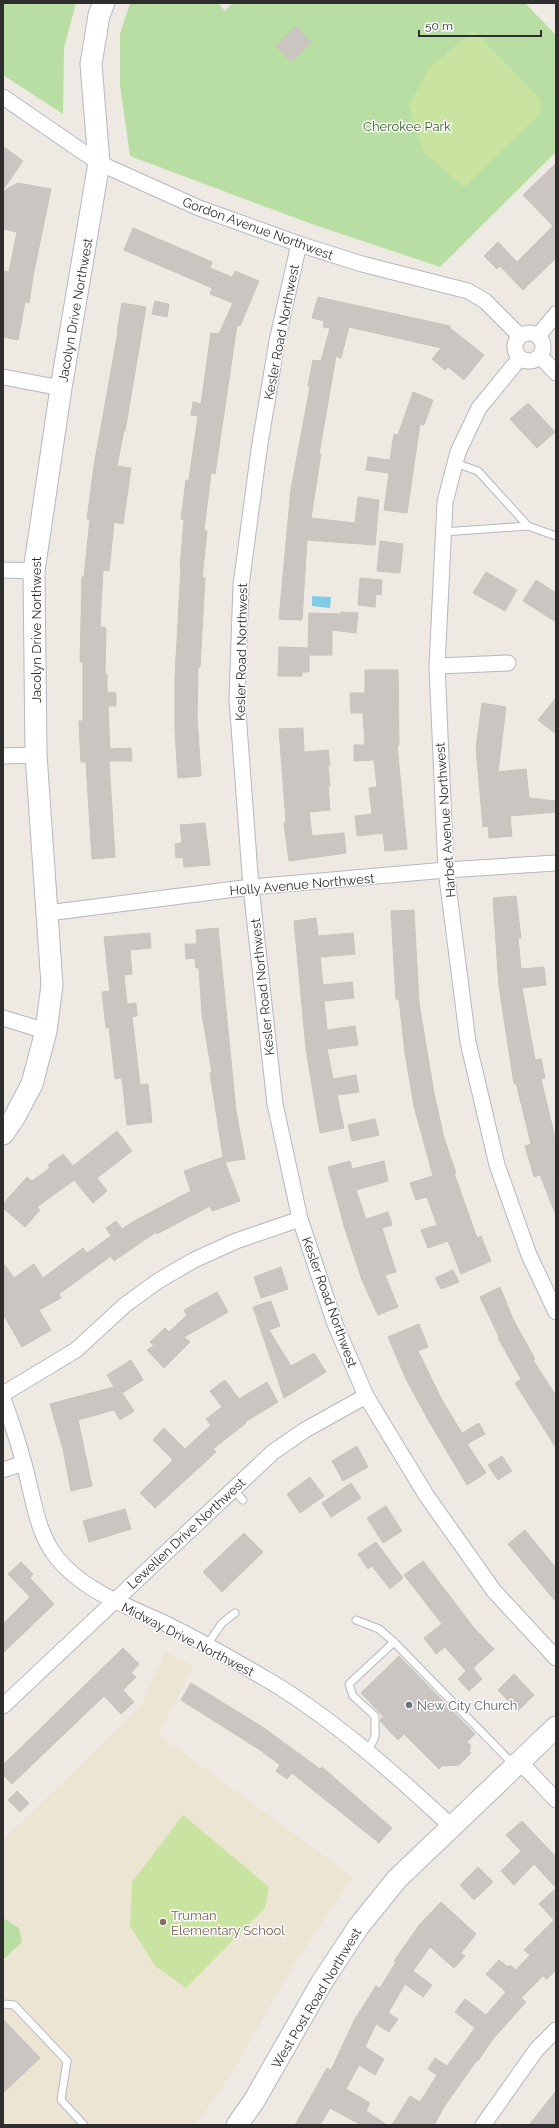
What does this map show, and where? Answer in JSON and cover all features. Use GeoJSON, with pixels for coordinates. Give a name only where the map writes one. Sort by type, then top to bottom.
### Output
{"type":"FeatureCollection","features":[{"type":"Feature","properties":{"kind":"street","name":"Jacolyn Drive Northwest"},"geometry":{"type":"LineString","coordinates":[[3,1134],[14,1118],[32,1084],[46,1031],[52,985],[36,755],[34,571],[61,388],[98,163],[91,64],[99,15],[104,3]]}},
{"type":"Feature","properties":{"kind":"street","name":"Gordon Avenue Northwest"},"geometry":{"type":"LineString","coordinates":[[3,98],[98,163],[199,208],[299,244],[362,264],[468,291],[485,301],[520,336]]}},
{"type":"Feature","properties":{"kind":"street","name":"Kesler Road Northwest"},"geometry":{"type":"LineString","coordinates":[[299,244],[277,341],[260,442],[241,585],[237,699],[251,887],[275,1104],[300,1219],[336,1324],[366,1396],[426,1495],[494,1591],[556,1658]]}},
{"type":"Feature","properties":{"kind":"street"},"geometry":{"type":"LineString","coordinates":[[538,336],[556,314]]}},
{"type":"Feature","properties":{"kind":"street"},"geometry":{"type":"LineString","coordinates":[[529,332],[538,336],[544,348],[540,356],[533,361],[520,358],[515,349],[517,340],[520,336],[529,332]]}},
{"type":"Feature","properties":{"kind":"street"},"geometry":{"type":"LineString","coordinates":[[540,356],[556,373]]}},
{"type":"Feature","properties":{"kind":"street","name":"Harbet Avenue Northwest"},"geometry":{"type":"LineString","coordinates":[[520,358],[479,408],[458,452],[455,463],[445,502],[437,666],[446,870],[468,1042],[497,1165],[530,1256],[556,1312]]}},
{"type":"Feature","properties":{"kind":"street"},"geometry":{"type":"LineString","coordinates":[[3,377],[61,388]]}},
{"type":"Feature","properties":{"kind":"street"},"geometry":{"type":"LineString","coordinates":[[3,570],[34,571]]}},
{"type":"Feature","properties":{"kind":"street"},"geometry":{"type":"LineString","coordinates":[[437,666],[508,663]]}},
{"type":"Feature","properties":{"kind":"street"},"geometry":{"type":"LineString","coordinates":[[3,756],[36,755]]}},
{"type":"Feature","properties":{"kind":"street","name":"Holly Avenue Northwest"},"geometry":{"type":"LineString","coordinates":[[48,913],[251,887],[446,870],[556,863]]}},
{"type":"Feature","properties":{"kind":"street"},"geometry":{"type":"LineString","coordinates":[[3,1018],[46,1031]]}},
{"type":"Feature","properties":{"kind":"street"},"geometry":{"type":"LineString","coordinates":[[3,1394],[76,1350],[125,1305],[158,1281],[194,1260],[236,1241],[300,1219]]}},
{"type":"Feature","properties":{"kind":"street","name":"Lewellen Drive Northwest"},"geometry":{"type":"LineString","coordinates":[[3,1706],[113,1600],[273,1452],[299,1434],[366,1396]]}},
{"type":"Feature","properties":{"kind":"street","name":"Midway Drive Northwest"},"geometry":{"type":"LineString","coordinates":[[3,1399],[24,1464],[42,1532],[57,1558],[81,1581],[113,1600],[162,1622],[207,1645],[275,1685],[342,1732],[367,1752],[451,1826]]}},
{"type":"Feature","properties":{"kind":"street"},"geometry":{"type":"LineString","coordinates":[[3,1470],[24,1464]]}},
{"type":"Feature","properties":{"kind":"street","name":"West Post Road Northwest"},"geometry":{"type":"LineString","coordinates":[[237,2125],[254,2101],[322,1982],[359,1926],[397,1879],[556,1727]]}},
{"type":"Feature","properties":{"kind":"street"},"geometry":{"type":"LineString","coordinates":[[517,1764],[556,1800]]}},
{"type":"Feature","properties":{"kind":"street"},"geometry":{"type":"LineString","coordinates":[[483,2125],[537,2049],[556,2030]]}},
{"type":"Feature","properties":{"kind":"lane"},"geometry":{"type":"LineString","coordinates":[[455,463],[478,471],[528,526]]}},
{"type":"Feature","properties":{"kind":"lane"},"geometry":{"type":"LineString","coordinates":[[443,532],[528,526],[556,536]]}},
{"type":"Feature","properties":{"kind":"lane"},"geometry":{"type":"LineString","coordinates":[[232,1489],[243,1500]]}},
{"type":"Feature","properties":{"kind":"lane"},"geometry":{"type":"LineString","coordinates":[[207,1645],[222,1623],[235,1613]]}},
{"type":"Feature","properties":{"kind":"lane"},"geometry":{"type":"LineString","coordinates":[[356,1620],[379,1629],[394,1642],[517,1764]]}},
{"type":"Feature","properties":{"kind":"lane"},"geometry":{"type":"LineString","coordinates":[[367,1752],[374,1737],[375,1716],[354,1696],[349,1684],[394,1642]]}},
{"type":"Feature","properties":{"kind":"lane"},"geometry":{"type":"LineString","coordinates":[[3,2004],[14,2006],[66,2061],[61,2100],[84,2125]]}},
{"type":"Feature","properties":{"kind":"shaded area","name":"Truman Elementary School"},"geometry":{"type":"Polygon","coordinates":[[[166,1652],[193,1666],[159,1735],[353,1877],[293,1967],[225,2084],[195,2125],[3,2125],[3,1840],[139,1708],[166,1652]]]}},
{"type":"Feature","properties":{"kind":"green space"},"geometry":{"type":"Polygon","coordinates":[[[3,3],[76,3],[64,48],[63,114],[3,75],[3,3]]]}},
{"type":"Feature","properties":{"kind":"green space","name":"Cherokee Park"},"geometry":{"type":"Polygon","coordinates":[[[130,3],[218,3],[225,11],[233,3],[525,3],[556,35],[556,152],[440,267],[309,223],[130,156],[120,85],[120,34],[130,3]]]}},
{"type":"Feature","properties":{"kind":"green space"},"geometry":{"type":"Polygon","coordinates":[[[474,31],[540,99],[540,114],[464,187],[424,152],[409,105],[429,68],[474,31]]]}},
{"type":"Feature","properties":{"kind":"green space"},"geometry":{"type":"Polygon","coordinates":[[[183,1815],[269,1887],[265,1908],[186,1988],[155,1966],[130,1926],[132,1882],[183,1815]]]}},
{"type":"Feature","properties":{"kind":"green space"},"geometry":{"type":"Polygon","coordinates":[[[3,1918],[19,1928],[22,1942],[3,1960],[3,1918]]]}},
{"type":"Feature","properties":{"kind":"water"},"geometry":{"type":"Polygon","coordinates":[[[312,596],[331,597],[330,608],[312,606],[312,596]]]}},
{"type":"Feature","properties":{"kind":"building"},"geometry":{"type":"Polygon","coordinates":[[[296,26],[311,42],[291,62],[276,46],[296,26]]]}},
{"type":"Feature","properties":{"kind":"building"},"geometry":{"type":"Polygon","coordinates":[[[3,146],[23,161],[3,190],[3,146]]]}},
{"type":"Feature","properties":{"kind":"building"},"geometry":{"type":"Polygon","coordinates":[[[556,163],[556,258],[523,290],[500,266],[497,269],[484,256],[498,242],[517,262],[553,226],[523,195],[556,163]]]}},
{"type":"Feature","properties":{"kind":"building"},"geometry":{"type":"Polygon","coordinates":[[[18,183],[51,189],[29,303],[25,302],[18,340],[3,337],[3,282],[5,271],[9,272],[17,232],[3,229],[3,191],[18,183]]]}},
{"type":"Feature","properties":{"kind":"building"},"geometry":{"type":"Polygon","coordinates":[[[133,228],[212,262],[210,268],[232,277],[235,271],[259,281],[240,326],[237,325],[215,474],[211,473],[204,531],[207,531],[202,578],[205,578],[200,667],[198,667],[197,718],[201,776],[178,778],[175,730],[175,677],[180,567],[184,520],[181,519],[186,480],[189,480],[198,416],[191,415],[193,402],[201,404],[211,333],[219,334],[233,303],[210,294],[212,288],[124,250],[133,228]]]}},
{"type":"Feature","properties":{"kind":"building"},"geometry":{"type":"Polygon","coordinates":[[[318,297],[450,326],[450,328],[484,355],[464,380],[448,367],[445,370],[432,359],[441,348],[349,327],[341,358],[336,356],[319,454],[321,454],[311,518],[355,523],[358,497],[379,500],[375,545],[307,540],[302,620],[279,619],[291,489],[310,387],[308,386],[313,360],[321,361],[330,328],[323,327],[324,321],[312,318],[318,297]]]}},
{"type":"Feature","properties":{"kind":"building"},"geometry":{"type":"Polygon","coordinates":[[[155,301],[169,304],[167,317],[152,314],[155,301]]]}},
{"type":"Feature","properties":{"kind":"building"},"geometry":{"type":"Polygon","coordinates":[[[122,303],[146,307],[125,431],[124,430],[117,466],[131,468],[123,524],[114,522],[109,571],[103,570],[100,627],[106,628],[105,674],[107,674],[107,692],[116,693],[116,706],[108,706],[110,749],[131,748],[132,761],[109,761],[115,857],[92,859],[86,762],[81,762],[79,721],[83,721],[83,662],[80,662],[82,577],[84,577],[90,519],[87,519],[94,466],[122,303]]]}},
{"type":"Feature","properties":{"kind":"building"},"geometry":{"type":"Polygon","coordinates":[[[413,392],[433,400],[424,425],[420,424],[407,513],[384,510],[389,473],[366,470],[368,457],[390,460],[394,434],[398,435],[413,392]]]}},
{"type":"Feature","properties":{"kind":"building"},"geometry":{"type":"Polygon","coordinates":[[[528,403],[555,432],[537,448],[510,419],[528,403]]]}},
{"type":"Feature","properties":{"kind":"building"},"geometry":{"type":"Polygon","coordinates":[[[380,541],[403,544],[400,573],[377,571],[380,541]]]}},
{"type":"Feature","properties":{"kind":"building"},"geometry":{"type":"Polygon","coordinates":[[[486,572],[517,590],[505,611],[473,593],[486,572]]]}},
{"type":"Feature","properties":{"kind":"building"},"geometry":{"type":"Polygon","coordinates":[[[360,578],[382,580],[381,595],[376,594],[375,607],[358,605],[360,578]]]}},
{"type":"Feature","properties":{"kind":"building"},"geometry":{"type":"Polygon","coordinates":[[[536,580],[556,593],[556,622],[523,601],[536,580]]]}},
{"type":"Feature","properties":{"kind":"building"},"geometry":{"type":"Polygon","coordinates":[[[341,612],[358,613],[356,633],[332,630],[332,655],[309,655],[309,672],[302,672],[302,676],[278,676],[279,647],[308,648],[309,613],[341,614],[341,612]]]}},
{"type":"Feature","properties":{"kind":"building"},"geometry":{"type":"Polygon","coordinates":[[[365,670],[398,670],[399,745],[397,745],[407,849],[385,851],[383,833],[357,836],[355,816],[372,814],[369,788],[377,787],[374,760],[354,761],[354,745],[365,745],[363,713],[351,713],[350,693],[365,693],[365,670]]]}},
{"type":"Feature","properties":{"kind":"building"},"geometry":{"type":"Polygon","coordinates":[[[556,698],[556,734],[538,720],[556,698]]]}},
{"type":"Feature","properties":{"kind":"building"},"geometry":{"type":"Polygon","coordinates":[[[482,703],[506,707],[498,772],[526,769],[529,798],[556,801],[556,812],[510,816],[512,836],[489,838],[488,826],[483,827],[476,748],[482,703]]]}},
{"type":"Feature","properties":{"kind":"building"},"geometry":{"type":"Polygon","coordinates":[[[303,728],[304,752],[328,750],[330,765],[328,765],[330,786],[328,786],[330,810],[309,812],[312,836],[344,833],[346,853],[289,861],[284,823],[286,822],[279,729],[303,728]]]}},
{"type":"Feature","properties":{"kind":"building"},"geometry":{"type":"Polygon","coordinates":[[[205,823],[210,865],[184,867],[183,857],[176,858],[175,844],[182,843],[180,825],[205,823]]]}},
{"type":"Feature","properties":{"kind":"building"},"geometry":{"type":"Polygon","coordinates":[[[516,896],[521,938],[518,938],[521,969],[544,967],[546,985],[522,988],[535,1060],[541,1059],[545,1078],[541,1079],[556,1142],[555,1213],[540,1175],[534,1177],[525,1146],[531,1144],[516,1083],[514,1084],[499,986],[493,898],[516,896]]]}},
{"type":"Feature","properties":{"kind":"building"},"geometry":{"type":"Polygon","coordinates":[[[414,910],[419,1003],[434,1093],[444,1138],[456,1173],[454,1173],[477,1238],[481,1236],[491,1261],[461,1274],[448,1241],[428,1248],[421,1230],[437,1225],[427,1197],[416,1200],[410,1183],[433,1176],[414,1106],[405,1053],[399,999],[396,999],[391,911],[414,910]]]}},
{"type":"Feature","properties":{"kind":"building"},"geometry":{"type":"Polygon","coordinates":[[[316,918],[318,936],[353,933],[355,954],[320,957],[323,985],[352,982],[354,998],[324,1001],[327,1030],[355,1026],[358,1045],[327,1049],[333,1079],[356,1075],[359,1092],[337,1095],[344,1128],[320,1133],[306,1049],[294,921],[316,918]]]}},
{"type":"Feature","properties":{"kind":"building"},"geometry":{"type":"Polygon","coordinates":[[[218,928],[236,1111],[245,1159],[225,1162],[240,1201],[212,1211],[210,1206],[157,1234],[156,1232],[114,1261],[111,1256],[59,1294],[61,1298],[39,1310],[51,1330],[22,1347],[3,1314],[3,1263],[14,1278],[34,1264],[43,1278],[83,1248],[87,1253],[111,1236],[106,1228],[116,1221],[122,1229],[134,1221],[191,1191],[184,1171],[223,1157],[210,1073],[212,1073],[202,1014],[199,968],[196,968],[195,958],[186,959],[185,944],[197,944],[196,930],[218,928]]]}},
{"type":"Feature","properties":{"kind":"building"},"geometry":{"type":"Polygon","coordinates":[[[150,933],[151,948],[130,950],[132,974],[124,975],[127,1004],[136,1003],[137,1016],[132,1017],[140,1085],[148,1084],[152,1122],[127,1125],[122,1078],[115,1079],[109,1027],[106,1028],[102,992],[110,991],[104,937],[150,933]]]}},
{"type":"Feature","properties":{"kind":"building"},"geometry":{"type":"Polygon","coordinates":[[[375,1119],[379,1135],[352,1141],[348,1125],[375,1119]]]}},
{"type":"Feature","properties":{"kind":"building"},"geometry":{"type":"Polygon","coordinates":[[[117,1131],[132,1151],[97,1178],[107,1191],[93,1203],[74,1180],[37,1207],[40,1210],[25,1227],[3,1208],[3,1204],[27,1177],[32,1181],[50,1168],[48,1165],[63,1154],[73,1166],[117,1131]]]}},
{"type":"Feature","properties":{"kind":"building"},"geometry":{"type":"Polygon","coordinates":[[[350,1161],[352,1169],[384,1161],[388,1181],[356,1190],[366,1219],[388,1212],[392,1225],[382,1228],[396,1272],[385,1275],[398,1307],[378,1315],[362,1280],[345,1229],[328,1167],[350,1161]]]}},
{"type":"Feature","properties":{"kind":"building"},"geometry":{"type":"Polygon","coordinates":[[[281,1267],[288,1289],[261,1298],[254,1277],[281,1267]]]}},
{"type":"Feature","properties":{"kind":"building"},"geometry":{"type":"Polygon","coordinates":[[[453,1270],[459,1282],[441,1289],[435,1278],[453,1270]]]}},
{"type":"Feature","properties":{"kind":"building"},"geometry":{"type":"Polygon","coordinates":[[[500,1287],[513,1319],[535,1359],[533,1360],[556,1396],[556,1448],[515,1383],[521,1379],[498,1338],[499,1337],[480,1297],[500,1287]]]}},
{"type":"Feature","properties":{"kind":"building"},"geometry":{"type":"Polygon","coordinates":[[[217,1292],[228,1312],[184,1337],[190,1342],[164,1368],[147,1350],[154,1346],[150,1342],[165,1328],[169,1332],[187,1315],[184,1310],[217,1292]]]}},
{"type":"Feature","properties":{"kind":"building"},"geometry":{"type":"Polygon","coordinates":[[[271,1301],[280,1326],[269,1330],[291,1366],[314,1353],[326,1372],[284,1398],[253,1307],[271,1301]]]}},
{"type":"Feature","properties":{"kind":"building"},"geometry":{"type":"Polygon","coordinates":[[[419,1324],[428,1347],[418,1351],[443,1402],[462,1433],[479,1423],[485,1434],[467,1444],[486,1473],[467,1485],[427,1418],[406,1379],[388,1337],[419,1324]]]}},
{"type":"Feature","properties":{"kind":"building"},"geometry":{"type":"Polygon","coordinates":[[[131,1360],[143,1380],[122,1393],[134,1411],[120,1420],[114,1410],[78,1420],[92,1486],[71,1491],[63,1449],[50,1404],[114,1387],[107,1375],[131,1360]]]}},
{"type":"Feature","properties":{"kind":"building"},"geometry":{"type":"Polygon","coordinates":[[[225,1380],[239,1399],[267,1382],[278,1402],[245,1422],[246,1423],[213,1449],[216,1452],[155,1508],[140,1493],[173,1460],[153,1440],[164,1428],[185,1449],[211,1425],[206,1419],[222,1407],[210,1391],[225,1380]]]}},
{"type":"Feature","properties":{"kind":"building"},"geometry":{"type":"Polygon","coordinates":[[[357,1446],[368,1467],[343,1481],[332,1461],[357,1446]]]}},
{"type":"Feature","properties":{"kind":"building"},"geometry":{"type":"Polygon","coordinates":[[[502,1456],[512,1471],[498,1480],[488,1465],[502,1456]]]}},
{"type":"Feature","properties":{"kind":"building"},"geometry":{"type":"Polygon","coordinates":[[[310,1477],[324,1496],[300,1513],[287,1494],[310,1477]]]}},
{"type":"Feature","properties":{"kind":"building"},"geometry":{"type":"Polygon","coordinates":[[[351,1483],[361,1498],[331,1517],[322,1503],[351,1483]]]}},
{"type":"Feature","properties":{"kind":"building"},"geometry":{"type":"Polygon","coordinates":[[[386,1506],[402,1531],[383,1543],[367,1518],[386,1506]]]}},
{"type":"Feature","properties":{"kind":"building"},"geometry":{"type":"Polygon","coordinates":[[[125,1509],[131,1529],[89,1542],[83,1521],[125,1509]]]}},
{"type":"Feature","properties":{"kind":"building"},"geometry":{"type":"Polygon","coordinates":[[[525,1530],[556,1568],[556,1602],[508,1544],[525,1530]]]}},
{"type":"Feature","properties":{"kind":"building"},"geometry":{"type":"Polygon","coordinates":[[[244,1533],[263,1552],[222,1592],[203,1572],[244,1533]]]}},
{"type":"Feature","properties":{"kind":"building"},"geometry":{"type":"Polygon","coordinates":[[[376,1542],[403,1578],[390,1589],[372,1566],[368,1569],[358,1554],[376,1542]]]}},
{"type":"Feature","properties":{"kind":"building"},"geometry":{"type":"Polygon","coordinates":[[[423,1561],[474,1628],[494,1649],[473,1668],[482,1679],[469,1691],[458,1679],[466,1671],[445,1647],[436,1654],[424,1638],[442,1624],[404,1575],[423,1561]]]}},
{"type":"Feature","properties":{"kind":"building"},"geometry":{"type":"Polygon","coordinates":[[[21,1562],[33,1574],[30,1578],[54,1604],[3,1653],[3,1624],[30,1597],[8,1574],[21,1562]]]}},
{"type":"Feature","properties":{"kind":"building"},"geometry":{"type":"Polygon","coordinates":[[[123,1648],[139,1664],[131,1673],[136,1677],[123,1690],[134,1702],[121,1714],[104,1696],[12,1784],[3,1775],[3,1765],[123,1648]]]}},
{"type":"Feature","properties":{"kind":"building","name":"New City Church"},"geometry":{"type":"Polygon","coordinates":[[[399,1656],[475,1734],[467,1742],[471,1746],[469,1751],[471,1753],[459,1765],[442,1766],[439,1769],[404,1734],[398,1740],[380,1721],[383,1716],[361,1693],[399,1656]]]}},
{"type":"Feature","properties":{"kind":"building"},"geometry":{"type":"Polygon","coordinates":[[[514,1674],[534,1695],[518,1711],[498,1690],[514,1674]]]}},
{"type":"Feature","properties":{"kind":"building"},"geometry":{"type":"Polygon","coordinates":[[[191,1683],[264,1728],[320,1769],[322,1767],[392,1828],[379,1843],[292,1773],[287,1779],[276,1771],[280,1765],[260,1750],[181,1700],[191,1683]]]}},
{"type":"Feature","properties":{"kind":"building"},"geometry":{"type":"Polygon","coordinates":[[[17,1791],[29,1803],[20,1812],[8,1800],[17,1791]]]}},
{"type":"Feature","properties":{"kind":"building"},"geometry":{"type":"Polygon","coordinates":[[[522,1821],[556,1857],[556,1888],[534,1864],[514,1885],[501,1871],[521,1851],[506,1835],[522,1821]]]}},
{"type":"Feature","properties":{"kind":"building"},"geometry":{"type":"Polygon","coordinates":[[[478,1867],[493,1882],[474,1900],[460,1885],[478,1867]]]}},
{"type":"Feature","properties":{"kind":"building"},"geometry":{"type":"Polygon","coordinates":[[[556,1888],[556,1970],[547,1979],[543,1976],[521,1998],[526,2002],[493,2039],[478,2061],[477,2060],[444,2107],[434,2125],[392,2125],[410,2096],[420,2102],[437,2075],[428,2069],[435,2058],[447,2066],[475,2028],[455,2012],[465,1999],[486,2015],[506,1992],[486,1974],[499,1960],[508,1967],[510,1965],[516,1970],[530,1955],[524,1950],[554,1920],[539,1904],[556,1888]]]}},
{"type":"Feature","properties":{"kind":"building"},"geometry":{"type":"Polygon","coordinates":[[[441,1902],[476,1934],[461,1953],[465,1956],[454,1968],[430,1947],[413,1971],[432,1985],[423,1997],[405,1984],[388,2013],[398,2019],[389,2032],[376,2024],[365,2047],[384,2059],[375,2075],[359,2065],[346,2089],[370,2103],[366,2111],[387,2125],[361,2125],[330,2108],[320,2125],[295,2125],[327,2068],[331,2070],[355,2019],[376,1986],[380,1988],[396,1962],[394,1961],[420,1924],[441,1902]]]}},
{"type":"Feature","properties":{"kind":"building"},"geometry":{"type":"Polygon","coordinates":[[[3,2019],[40,2058],[3,2093],[3,2019]]]}},
{"type":"Feature","properties":{"kind":"building"},"geometry":{"type":"Polygon","coordinates":[[[556,2091],[556,2125],[529,2125],[556,2091]]]}},
{"type":"Feature","properties":{"kind":"place","name":"New City Church"},"geometry":{"type":"Point","coordinates":[409,1705]}},
{"type":"Feature","properties":{"kind":"place","name":"Truman Elementary School"},"geometry":{"type":"Point","coordinates":[163,1922]}}]}
